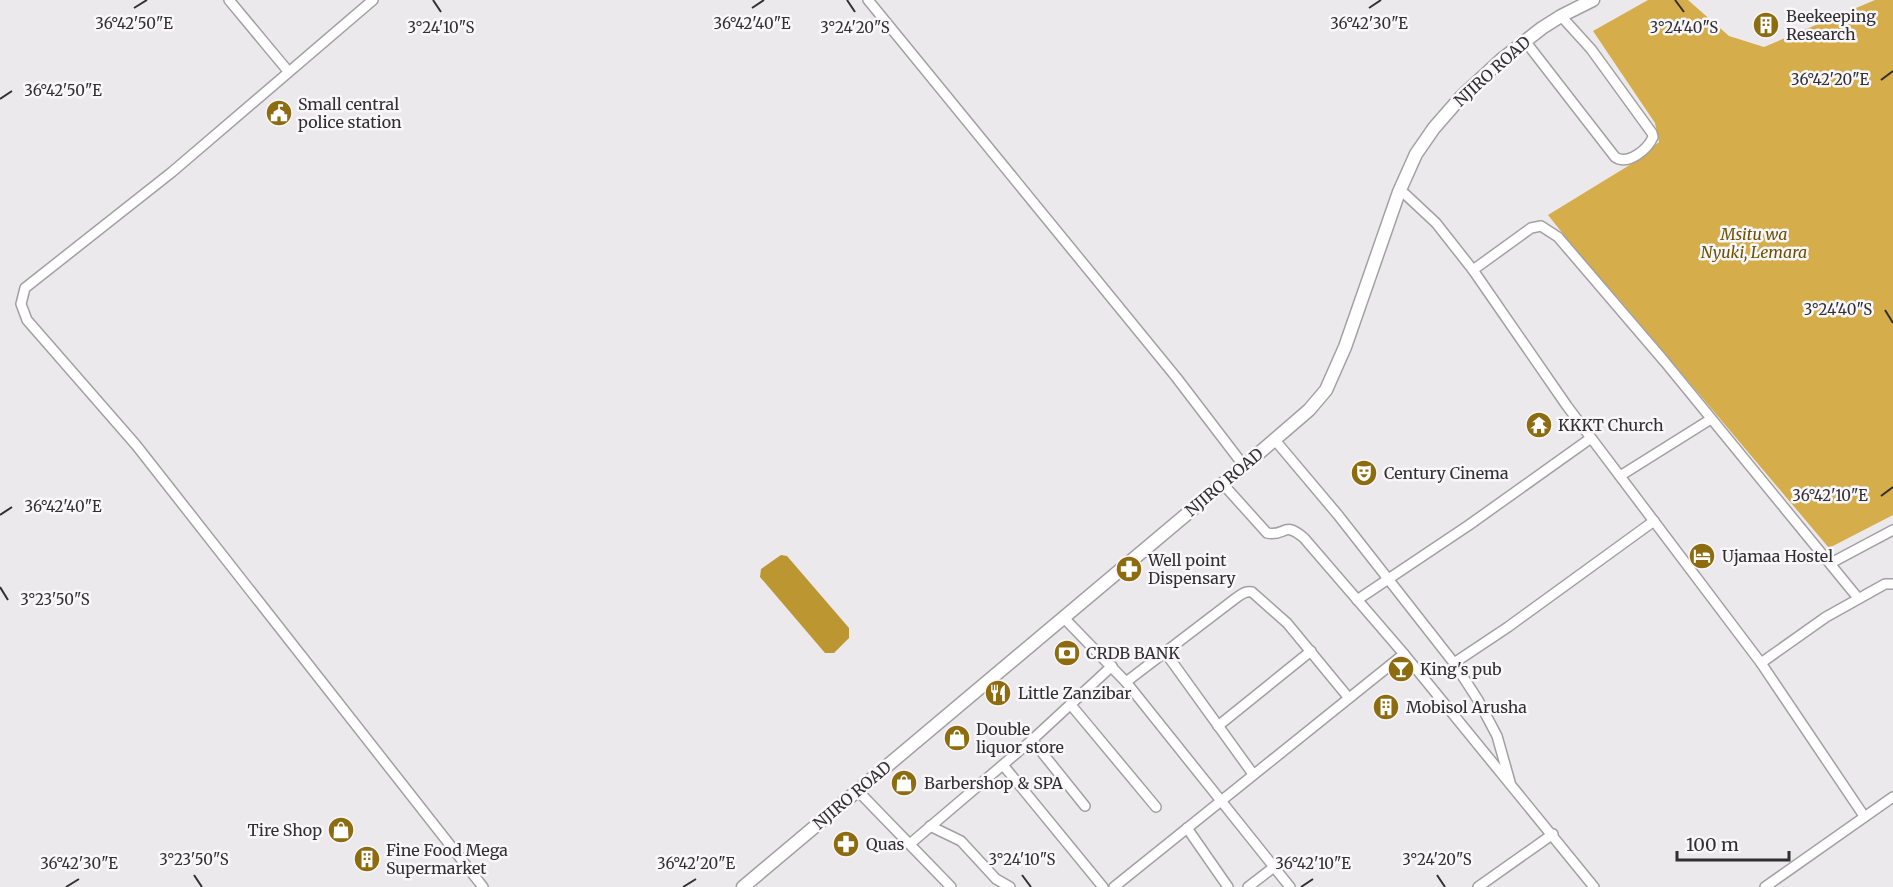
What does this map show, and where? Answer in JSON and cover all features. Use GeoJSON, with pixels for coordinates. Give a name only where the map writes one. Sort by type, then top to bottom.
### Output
{"type":"FeatureCollection","features":[{"type":"Feature","properties":{"kind":"street"},"geometry":{"type":"LineString","coordinates":[[229,0],[288,70]]}},
{"type":"Feature","properties":{"kind":"street"},"geometry":{"type":"LineString","coordinates":[[373,0],[321,46],[288,70],[172,172],[25,288],[21,303],[27,320],[136,445],[483,887]]}},
{"type":"Feature","properties":{"kind":"street"},"geometry":{"type":"LineString","coordinates":[[868,0],[1176,377],[1244,466]]}},
{"type":"Feature","properties":{"kind":"street","name":"NJIRO ROAD"},"geometry":{"type":"LineString","coordinates":[[743,887],[1309,410],[1330,384],[1399,192],[1416,154],[1446,114],[1489,70],[1561,16],[1593,0]]}},
{"type":"Feature","properties":{"kind":"street"},"geometry":{"type":"LineString","coordinates":[[1525,41],[1615,157],[1622,160],[1630,159],[1651,141],[1652,133],[1591,49],[1561,16]]}},
{"type":"Feature","properties":{"kind":"street"},"geometry":{"type":"LineString","coordinates":[[1399,192],[1405,194],[1436,223],[1473,270],[1591,438],[1761,663],[1864,816]]}},
{"type":"Feature","properties":{"kind":"street"},"geometry":{"type":"LineString","coordinates":[[1473,270],[1531,228],[1541,226],[1550,230],[1569,248],[1858,598]]}},
{"type":"Feature","properties":{"kind":"street"},"geometry":{"type":"LineString","coordinates":[[1620,476],[1711,419]]}},
{"type":"Feature","properties":{"kind":"street"},"geometry":{"type":"LineString","coordinates":[[1357,600],[1591,438]]}},
{"type":"Feature","properties":{"kind":"street"},"geometry":{"type":"LineString","coordinates":[[1274,439],[1338,514],[1454,663],[1478,700],[1497,736],[1510,785]]}},
{"type":"Feature","properties":{"kind":"street"},"geometry":{"type":"LineString","coordinates":[[1222,483],[1267,533],[1275,534],[1288,528],[1298,533],[1404,654],[1594,887]]}},
{"type":"Feature","properties":{"kind":"street"},"geometry":{"type":"LineString","coordinates":[[1454,663],[1517,621],[1654,521]]}},
{"type":"Feature","properties":{"kind":"street"},"geometry":{"type":"LineString","coordinates":[[1831,563],[1893,530]]}},
{"type":"Feature","properties":{"kind":"street"},"geometry":{"type":"LineString","coordinates":[[1761,663],[1826,617],[1885,584],[1893,584]]}},
{"type":"Feature","properties":{"kind":"street"},"geometry":{"type":"LineString","coordinates":[[1126,682],[1245,592],[1252,592],[1278,613],[1348,697]]}},
{"type":"Feature","properties":{"kind":"street"},"geometry":{"type":"LineString","coordinates":[[1063,617],[1126,682],[1290,887]]}},
{"type":"Feature","properties":{"kind":"street"},"geometry":{"type":"LineString","coordinates":[[1218,726],[1311,651]]}},
{"type":"Feature","properties":{"kind":"street"},"geometry":{"type":"LineString","coordinates":[[1165,652],[1253,774]]}},
{"type":"Feature","properties":{"kind":"street"},"geometry":{"type":"LineString","coordinates":[[1114,887],[1404,654]]}},
{"type":"Feature","properties":{"kind":"street"},"geometry":{"type":"LineString","coordinates":[[911,843],[1032,740],[1112,666]]}},
{"type":"Feature","properties":{"kind":"street"},"geometry":{"type":"LineString","coordinates":[[1071,705],[1156,807]]}},
{"type":"Feature","properties":{"kind":"street"},"geometry":{"type":"LineString","coordinates":[[1032,740],[1085,806]]}},
{"type":"Feature","properties":{"kind":"street"},"geometry":{"type":"LineString","coordinates":[[1003,765],[1103,887]]}},
{"type":"Feature","properties":{"kind":"street"},"geometry":{"type":"LineString","coordinates":[[857,790],[911,843],[951,887]]}},
{"type":"Feature","properties":{"kind":"street"},"geometry":{"type":"LineString","coordinates":[[1765,887],[1893,797]]}},
{"type":"Feature","properties":{"kind":"street"},"geometry":{"type":"LineString","coordinates":[[930,826],[961,841],[996,879],[1010,887]]}},
{"type":"Feature","properties":{"kind":"street"},"geometry":{"type":"LineString","coordinates":[[1187,828],[1228,887]]}},
{"type":"Feature","properties":{"kind":"street"},"geometry":{"type":"LineString","coordinates":[[1478,887],[1553,834]]}},
{"type":"Feature","properties":{"kind":"street"},"geometry":{"type":"LineString","coordinates":[[1248,887],[1274,867]]}},
{"type":"Feature","properties":{"kind":"green space","name":"Msitu wa Nyuki, Lemara"},"geometry":{"type":"Polygon","coordinates":[[[1648,0],[1688,0],[1729,36],[1764,47],[1875,0],[1893,0],[1893,515],[1829,548],[1618,298],[1590,268],[1548,215],[1628,166],[1659,142],[1655,123],[1593,31],[1648,0]]]}},
{"type":"Feature","properties":{"kind":"shaded area"},"geometry":{"type":"Polygon","coordinates":[[[781,555],[787,556],[849,628],[849,638],[834,653],[825,653],[760,577],[761,569],[781,555]]]}},
{"type":"Feature","properties":{"kind":"place","name":"Beekeeping Research"},"geometry":{"type":"Point","coordinates":[1766,25]}},
{"type":"Feature","properties":{"kind":"place","name":"Small central police station"},"geometry":{"type":"Point","coordinates":[279,113]}},
{"type":"Feature","properties":{"kind":"place","name":"KKKT Church"},"geometry":{"type":"Point","coordinates":[1539,425]}},
{"type":"Feature","properties":{"kind":"place","name":"Century Cinema"},"geometry":{"type":"Point","coordinates":[1364,473]}},
{"type":"Feature","properties":{"kind":"place","name":"Ujamaa Hostel"},"geometry":{"type":"Point","coordinates":[1702,556]}},
{"type":"Feature","properties":{"kind":"place","name":"Well point Dispensary"},"geometry":{"type":"Point","coordinates":[1129,569]}},
{"type":"Feature","properties":{"kind":"place","name":"CRDB BANK"},"geometry":{"type":"Point","coordinates":[1067,653]}},
{"type":"Feature","properties":{"kind":"place","name":"King's pub"},"geometry":{"type":"Point","coordinates":[1401,669]}},
{"type":"Feature","properties":{"kind":"place","name":"Little Zanzibar"},"geometry":{"type":"Point","coordinates":[998,693]}},
{"type":"Feature","properties":{"kind":"place","name":"Mobisol Arusha"},"geometry":{"type":"Point","coordinates":[1386,707]}},
{"type":"Feature","properties":{"kind":"place","name":"Double liquor store"},"geometry":{"type":"Point","coordinates":[957,738]}},
{"type":"Feature","properties":{"kind":"place","name":"Barbershop & SPA"},"geometry":{"type":"Point","coordinates":[904,783]}},
{"type":"Feature","properties":{"kind":"place","name":"Tire Shop"},"geometry":{"type":"Point","coordinates":[341,830]}},
{"type":"Feature","properties":{"kind":"place","name":"Quas"},"geometry":{"type":"Point","coordinates":[846,844]}},
{"type":"Feature","properties":{"kind":"place","name":"Fine Food Mega Supermarket"},"geometry":{"type":"Point","coordinates":[367,859]}}]}
